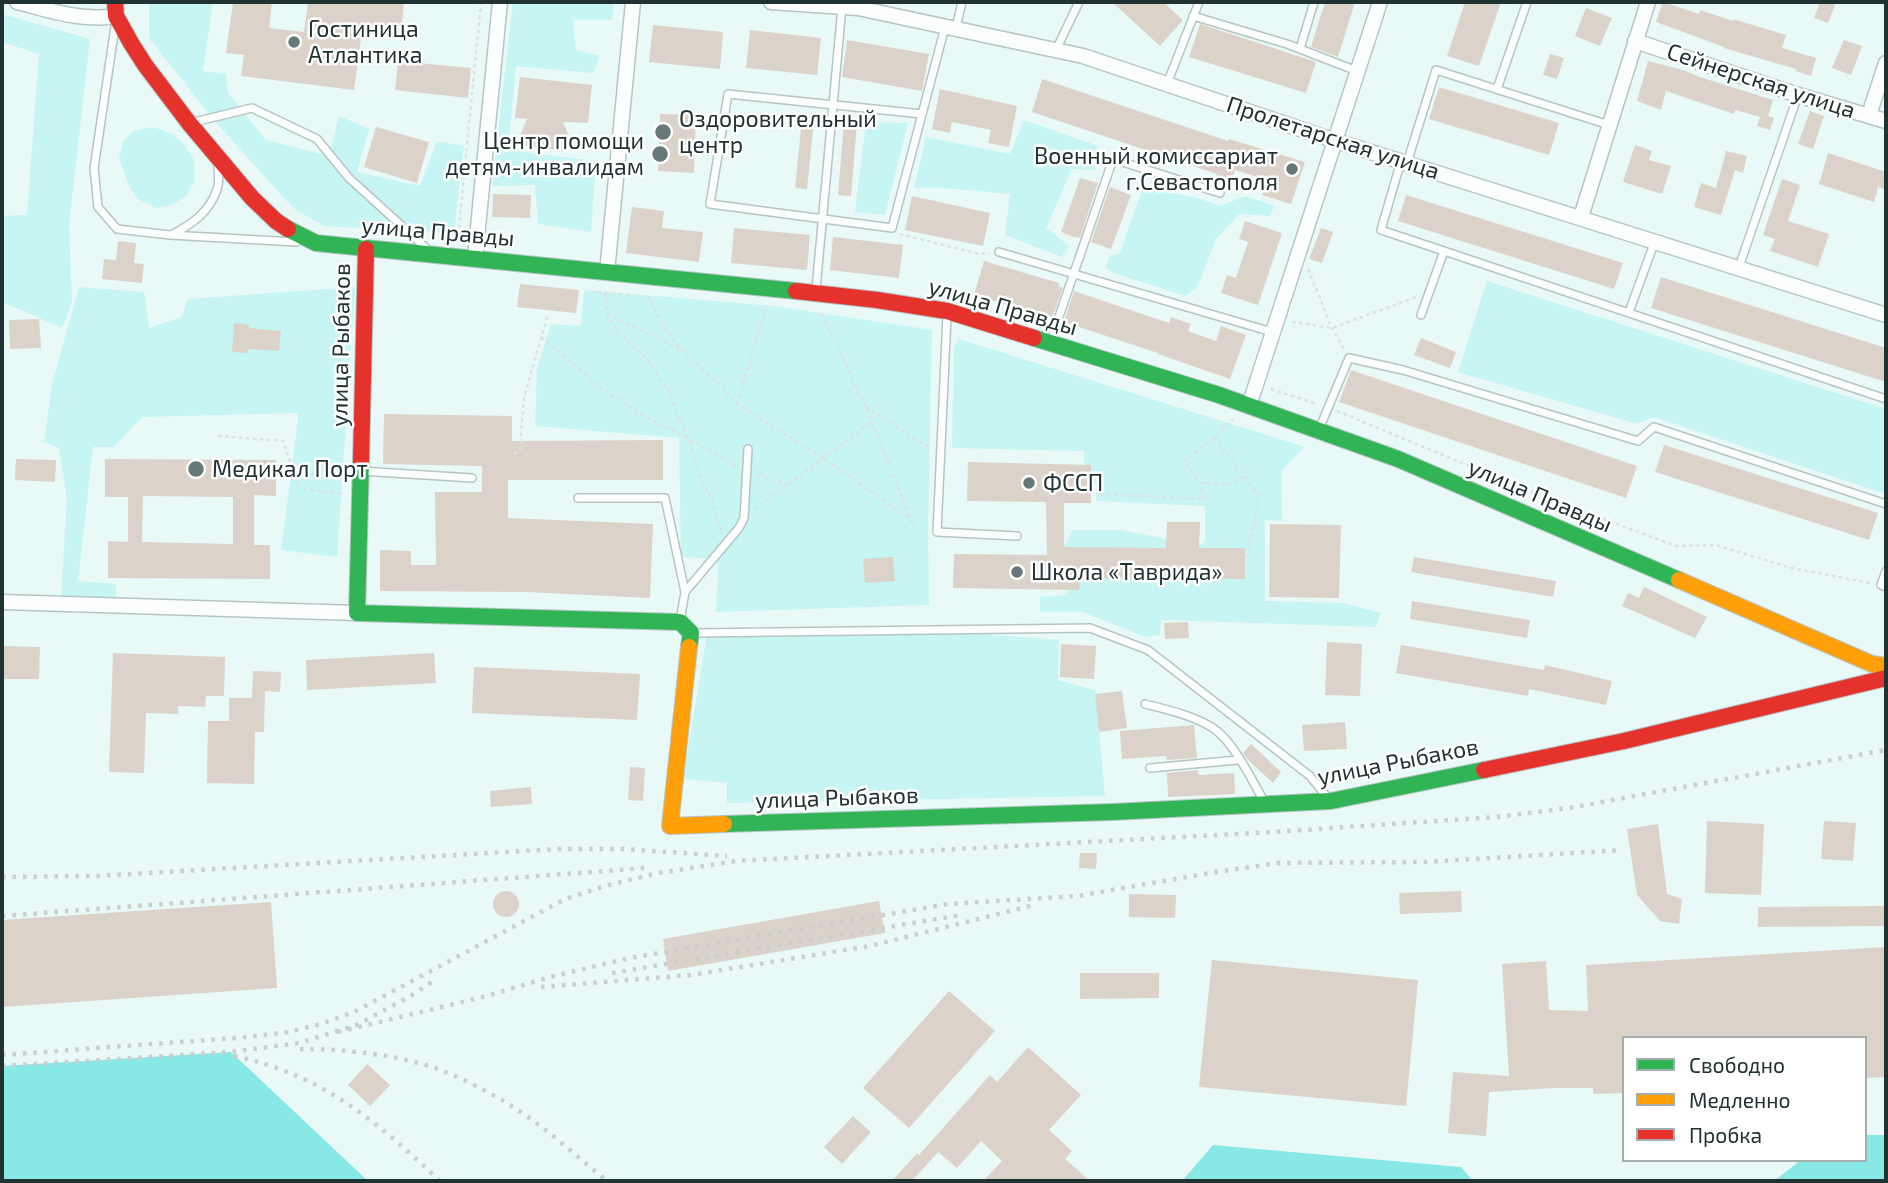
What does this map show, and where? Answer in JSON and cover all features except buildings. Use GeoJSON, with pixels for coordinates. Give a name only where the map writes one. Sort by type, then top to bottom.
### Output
{"type":"FeatureCollection","features":[{"type":"Feature","properties":{"kind":"street"},"geometry":{"type":"LineString","coordinates":[[16,2],[83,17],[102,18],[116,9]]}},
{"type":"Feature","properties":{"kind":"street"},"geometry":{"type":"LineString","coordinates":[[475,258],[500,2]]}},
{"type":"Feature","properties":{"kind":"street"},"geometry":{"type":"LineString","coordinates":[[607,272],[633,2]]}},
{"type":"Feature","properties":{"kind":"street","name":"Пролетарская улица"},"geometry":{"type":"LineString","coordinates":[[771,2],[858,8],[1083,56],[1336,141],[1886,314]]}},
{"type":"Feature","properties":{"kind":"street"},"geometry":{"type":"LineString","coordinates":[[1249,406],[1380,2]]}},
{"type":"Feature","properties":{"kind":"street"},"geometry":{"type":"LineString","coordinates":[[1581,217],[1648,2]]}},
{"type":"Feature","properties":{"kind":"street","name":"улица Правды"},"geometry":{"type":"LineString","coordinates":[[116,9],[145,65],[252,198],[276,221],[316,243],[366,249],[440,249],[475,258],[877,300],[947,312],[1249,406],[1398,460],[1777,624],[1872,664],[1886,666]]}},
{"type":"Feature","properties":{"kind":"street","name":"Сейнерская улица"},"geometry":{"type":"LineString","coordinates":[[1635,41],[1886,121]]}},
{"type":"Feature","properties":{"kind":"street"},"geometry":{"type":"LineString","coordinates":[[1869,115],[1886,63]]}},
{"type":"Feature","properties":{"kind":"street","name":"улица Рыбаков"},"geometry":{"type":"LineString","coordinates":[[357,612],[366,249]]}},
{"type":"Feature","properties":{"kind":"street"},"geometry":{"type":"LineString","coordinates":[[2,601],[357,612],[685,628]]}},
{"type":"Feature","properties":{"kind":"street","name":"улица Рыбаков"},"geometry":{"type":"LineString","coordinates":[[685,628],[670,826],[1098,813],[1331,801],[1624,741],[1886,678]]}},
{"type":"Feature","properties":{"kind":"lane"},"geometry":{"type":"LineString","coordinates":[[922,114],[728,94],[710,204],[892,228],[922,114],[950,28],[962,2]]}},
{"type":"Feature","properties":{"kind":"lane"},"geometry":{"type":"LineString","coordinates":[[1056,50],[1079,2]]}},
{"type":"Feature","properties":{"kind":"lane"},"geometry":{"type":"LineString","coordinates":[[1167,84],[1199,2]]}},
{"type":"Feature","properties":{"kind":"lane"},"geometry":{"type":"LineString","coordinates":[[1300,49],[1314,2]]}},
{"type":"Feature","properties":{"kind":"lane"},"geometry":{"type":"LineString","coordinates":[[1497,89],[1527,2]]}},
{"type":"Feature","properties":{"kind":"lane"},"geometry":{"type":"LineString","coordinates":[[815,293],[842,7]]}},
{"type":"Feature","properties":{"kind":"lane"},"geometry":{"type":"LineString","coordinates":[[116,9],[94,168],[98,207],[117,229],[170,235],[316,243]]}},
{"type":"Feature","properties":{"kind":"lane"},"geometry":{"type":"LineString","coordinates":[[1193,16],[1300,49],[1358,71]]}},
{"type":"Feature","properties":{"kind":"lane"},"geometry":{"type":"LineString","coordinates":[[1609,125],[1436,70],[1381,230],[1886,399]]}},
{"type":"Feature","properties":{"kind":"lane"},"geometry":{"type":"LineString","coordinates":[[1738,267],[1798,95]]}},
{"type":"Feature","properties":{"kind":"lane"},"geometry":{"type":"LineString","coordinates":[[189,123],[253,108],[317,139],[349,178],[440,249]]}},
{"type":"Feature","properties":{"kind":"lane"},"geometry":{"type":"LineString","coordinates":[[170,235],[193,223],[208,206],[218,188],[218,157]]}},
{"type":"Feature","properties":{"kind":"lane"},"geometry":{"type":"LineString","coordinates":[[1050,343],[1113,159],[1220,193]]}},
{"type":"Feature","properties":{"kind":"lane"},"geometry":{"type":"LineString","coordinates":[[1629,312],[1655,241]]}},
{"type":"Feature","properties":{"kind":"lane"},"geometry":{"type":"LineString","coordinates":[[1422,315],[1444,251]]}},
{"type":"Feature","properties":{"kind":"lane"},"geometry":{"type":"LineString","coordinates":[[999,252],[1275,326]]}},
{"type":"Feature","properties":{"kind":"lane"},"geometry":{"type":"LineString","coordinates":[[947,312],[937,532],[1017,536]]}},
{"type":"Feature","properties":{"kind":"lane"},"geometry":{"type":"LineString","coordinates":[[1319,431],[1349,358],[1403,370],[1638,441],[1654,427],[1886,504]]}},
{"type":"Feature","properties":{"kind":"lane"},"geometry":{"type":"LineString","coordinates":[[685,592],[739,528],[744,517],[748,449]]}},
{"type":"Feature","properties":{"kind":"lane"},"geometry":{"type":"LineString","coordinates":[[361,471],[472,478]]}},
{"type":"Feature","properties":{"kind":"lane"},"geometry":{"type":"LineString","coordinates":[[578,498],[665,498],[685,592],[685,628],[1090,628],[1148,650],[1310,776],[1331,801]]}},
{"type":"Feature","properties":{"kind":"lane"},"geometry":{"type":"LineString","coordinates":[[1886,570],[1881,585],[1886,587]]}},
{"type":"Feature","properties":{"kind":"lane"},"geometry":{"type":"LineString","coordinates":[[1145,704],[1190,716],[1215,730],[1233,750],[1266,804]]}},
{"type":"Feature","properties":{"kind":"lane"},"geometry":{"type":"LineString","coordinates":[[1150,768],[1238,760]]}},
{"type":"Feature","properties":{"kind":"path"},"geometry":{"type":"LineString","coordinates":[[440,249],[459,227],[481,2]]}},
{"type":"Feature","properties":{"kind":"path"},"geometry":{"type":"LineString","coordinates":[[892,228],[902,235],[979,254],[999,252]]}},
{"type":"Feature","properties":{"kind":"path"},"geometry":{"type":"LineString","coordinates":[[1300,248],[1332,328],[1349,358]]}},
{"type":"Feature","properties":{"kind":"path"},"geometry":{"type":"LineString","coordinates":[[593,291],[637,296]]}},
{"type":"Feature","properties":{"kind":"path"},"geometry":{"type":"LineString","coordinates":[[1275,326],[1332,328],[1429,292]]}},
{"type":"Feature","properties":{"kind":"path"},"geometry":{"type":"LineString","coordinates":[[605,293],[607,314],[618,333],[644,355],[668,390],[689,440],[702,481],[712,500],[721,528],[722,548]]}},
{"type":"Feature","properties":{"kind":"path"},"geometry":{"type":"LineString","coordinates":[[648,296],[663,326],[684,352],[737,404],[911,519]]}},
{"type":"Feature","properties":{"kind":"path"},"geometry":{"type":"LineString","coordinates":[[737,404],[766,308]]}},
{"type":"Feature","properties":{"kind":"path"},"geometry":{"type":"LineString","coordinates":[[820,310],[866,407],[916,532]]}},
{"type":"Feature","properties":{"kind":"path"},"geometry":{"type":"LineString","coordinates":[[607,314],[684,352]]}},
{"type":"Feature","properties":{"kind":"path"},"geometry":{"type":"LineString","coordinates":[[514,454],[520,449],[524,397],[548,316]]}},
{"type":"Feature","properties":{"kind":"path"},"geometry":{"type":"LineString","coordinates":[[541,337],[602,389],[642,415],[734,465],[789,485]]}},
{"type":"Feature","properties":{"kind":"path"},"geometry":{"type":"LineString","coordinates":[[866,407],[884,416],[921,444],[940,451]]}},
{"type":"Feature","properties":{"kind":"path"},"geometry":{"type":"LineString","coordinates":[[1100,494],[1204,499],[1200,483],[1184,461],[1233,419]]}},
{"type":"Feature","properties":{"kind":"path"},"geometry":{"type":"LineString","coordinates":[[744,517],[872,422]]}},
{"type":"Feature","properties":{"kind":"path"},"geometry":{"type":"LineString","coordinates":[[218,436],[283,441],[299,488],[360,496]]}},
{"type":"Feature","properties":{"kind":"path"},"geometry":{"type":"LineString","coordinates":[[1214,438],[1259,495],[1247,558]]}},
{"type":"Feature","properties":{"kind":"path"},"geometry":{"type":"LineString","coordinates":[[1200,483],[1228,484],[1244,477]]}},
{"type":"Feature","properties":{"kind":"shaded area"},"geometry":{"type":"Polygon","coordinates":[[[149,2],[213,2],[203,71],[226,74],[228,93],[266,140],[329,156],[339,116],[369,129],[357,172],[420,186],[437,141],[464,146],[454,233],[324,226],[293,208],[213,119],[149,38],[149,2]]]}},
{"type":"Feature","properties":{"kind":"shaded area"},"geometry":{"type":"Polygon","coordinates":[[[513,2],[614,2],[612,20],[573,20],[576,50],[600,56],[593,73],[516,66],[508,150],[596,161],[591,232],[538,224],[535,185],[492,186],[513,2]]]}},
{"type":"Feature","properties":{"kind":"shaded area"},"geometry":{"type":"Polygon","coordinates":[[[2,14],[90,39],[69,225],[72,303],[62,328],[2,302],[2,216],[27,215],[39,54],[2,42],[2,14]]]}},
{"type":"Feature","properties":{"kind":"shaded area"},"geometry":{"type":"Polygon","coordinates":[[[1024,120],[1098,146],[1095,170],[1072,169],[1046,228],[1069,246],[1062,257],[1005,235],[1010,194],[914,188],[926,137],[1010,154],[1024,120]]]}},
{"type":"Feature","properties":{"kind":"shaded area"},"geometry":{"type":"Polygon","coordinates":[[[866,122],[908,123],[885,215],[855,212],[866,122]]]}},
{"type":"Feature","properties":{"kind":"shaded area"},"geometry":{"type":"Polygon","coordinates":[[[153,127],[170,133],[183,143],[194,160],[195,181],[186,196],[170,206],[156,208],[138,199],[129,186],[119,158],[123,141],[133,131],[153,127]]]}},
{"type":"Feature","properties":{"kind":"shaded area"},"geometry":{"type":"Polygon","coordinates":[[[1143,187],[1221,206],[1245,196],[1275,206],[1269,216],[1239,214],[1216,239],[1197,288],[1185,296],[1106,268],[1109,257],[1120,253],[1143,187]]]}},
{"type":"Feature","properties":{"kind":"shaded area"},"geometry":{"type":"Polygon","coordinates":[[[1487,281],[1886,409],[1886,494],[1653,417],[1637,424],[1458,372],[1487,281]]]}},
{"type":"Feature","properties":{"kind":"shaded area"},"geometry":{"type":"Polygon","coordinates":[[[79,287],[144,292],[149,328],[182,317],[188,299],[355,287],[337,557],[281,550],[299,413],[142,417],[114,447],[93,447],[78,581],[116,584],[116,600],[61,598],[67,498],[59,448],[44,442],[52,384],[79,287]]]}},
{"type":"Feature","properties":{"kind":"shaded area"},"geometry":{"type":"Polygon","coordinates":[[[584,290],[774,306],[932,330],[929,605],[716,612],[717,559],[681,557],[679,438],[535,426],[537,368],[551,324],[581,326],[584,290]]]}},
{"type":"Feature","properties":{"kind":"shaded area"},"geometry":{"type":"Polygon","coordinates":[[[959,339],[1305,447],[1281,471],[1282,521],[1265,520],[1265,601],[1343,603],[1381,613],[1376,627],[1161,620],[1160,635],[1145,637],[1083,612],[1040,612],[1040,597],[1067,595],[1069,583],[1061,552],[1073,530],[1121,530],[1200,546],[1205,541],[1205,506],[1096,501],[1096,483],[1085,482],[1084,451],[952,448],[954,348],[959,339]]]}},
{"type":"Feature","properties":{"kind":"shaded area"},"geometry":{"type":"Polygon","coordinates":[[[940,631],[1059,640],[1058,680],[1095,690],[1105,796],[727,803],[727,783],[683,779],[707,634],[940,631]]]}},
{"type":"Feature","properties":{"kind":"water"},"geometry":{"type":"Polygon","coordinates":[[[231,1052],[368,1181],[2,1181],[2,1066],[231,1052]]]}},
{"type":"Feature","properties":{"kind":"water"},"geometry":{"type":"Polygon","coordinates":[[[1867,1135],[1886,1135],[1886,1181],[1774,1181],[1798,1162],[1867,1162],[1867,1135]]]}},
{"type":"Feature","properties":{"kind":"water"},"geometry":{"type":"Polygon","coordinates":[[[1213,1145],[1461,1167],[1473,1181],[1182,1181],[1213,1145]]]}},
{"type":"Feature","properties":{"kind":"railway"},"geometry":{"type":"LineString","coordinates":[[2,1055],[248,1037],[321,1024],[356,1011],[565,899],[658,873],[736,861],[1496,817],[1569,808],[1886,750]]}},
{"type":"Feature","properties":{"kind":"railway"},"geometry":{"type":"LineString","coordinates":[[2,877],[96,876],[558,849],[624,849],[727,856]]}},
{"type":"Feature","properties":{"kind":"railway"},"geometry":{"type":"LineString","coordinates":[[338,1032],[630,958],[948,904],[1077,896],[1279,863],[1424,862],[1623,850]]}},
{"type":"Feature","properties":{"kind":"railway"},"geometry":{"type":"LineString","coordinates":[[2,916],[645,868]]}},
{"type":"Feature","properties":{"kind":"railway"},"geometry":{"type":"LineString","coordinates":[[541,987],[691,975],[870,946],[1034,905]]}},
{"type":"Feature","properties":{"kind":"railway"},"geometry":{"type":"LineString","coordinates":[[612,973],[961,915]]}},
{"type":"Feature","properties":{"kind":"railway"},"geometry":{"type":"LineString","coordinates":[[2,1066],[230,1052],[299,1043],[357,1025],[433,981]]}},
{"type":"Feature","properties":{"kind":"railway"},"geometry":{"type":"LineString","coordinates":[[300,1049],[377,1054],[422,1064],[454,1075],[486,1091],[532,1120],[607,1181]]}},
{"type":"Feature","properties":{"kind":"railway"},"geometry":{"type":"LineString","coordinates":[[234,1056],[294,1075],[346,1103],[394,1139],[440,1181]]}},
{"type":"Feature","properties":{"kind":"traffic: fast"},"geometry":{"type":"LineString","coordinates":[[288,229],[316,243],[796,291]]}},
{"type":"Feature","properties":{"kind":"traffic: fast"},"geometry":{"type":"LineString","coordinates":[[1034,338],[1219,395],[1398,459],[1679,580]]}},
{"type":"Feature","properties":{"kind":"traffic: fast"},"geometry":{"type":"LineString","coordinates":[[361,460],[357,613],[680,622],[691,633],[689,647]]}},
{"type":"Feature","properties":{"kind":"traffic: fast"},"geometry":{"type":"LineString","coordinates":[[724,824],[1112,812],[1331,801],[1484,770]]}},
{"type":"Feature","properties":{"kind":"traffic: slow"},"geometry":{"type":"LineString","coordinates":[[1679,580],[1872,664],[1886,666]]}},
{"type":"Feature","properties":{"kind":"traffic: slow"},"geometry":{"type":"LineString","coordinates":[[689,647],[670,826],[724,824]]}},
{"type":"Feature","properties":{"kind":"traffic: jam"},"geometry":{"type":"LineString","coordinates":[[115,2],[116,16],[131,43],[189,123],[252,198],[288,229]]}},
{"type":"Feature","properties":{"kind":"traffic: jam"},"geometry":{"type":"LineString","coordinates":[[361,460],[366,249]]}},
{"type":"Feature","properties":{"kind":"traffic: jam"},"geometry":{"type":"LineString","coordinates":[[796,291],[947,311],[1034,338]]}},
{"type":"Feature","properties":{"kind":"traffic: jam"},"geometry":{"type":"LineString","coordinates":[[1484,770],[1624,741],[1886,678]]}},
{"type":"Feature","properties":{"kind":"place","name":"Гостиница Атлантика"},"geometry":{"type":"Point","coordinates":[294,42]}},
{"type":"Feature","properties":{"kind":"place","name":"Оздоровительный центр"},"geometry":{"type":"Point","coordinates":[663,132]}},
{"type":"Feature","properties":{"kind":"place","name":"Центр помощи детям-инвалидам"},"geometry":{"type":"Point","coordinates":[660,154]}},
{"type":"Feature","properties":{"kind":"place","name":"Военный комиссариат г.Севастополя"},"geometry":{"type":"Point","coordinates":[1292,169]}},
{"type":"Feature","properties":{"kind":"place","name":"Медикал Порт"},"geometry":{"type":"Point","coordinates":[196,469]}},
{"type":"Feature","properties":{"kind":"place","name":"ФССП"},"geometry":{"type":"Point","coordinates":[1029,483]}},
{"type":"Feature","properties":{"kind":"place","name":"Школа «Таврида»"},"geometry":{"type":"Point","coordinates":[1017,572]}}]}
